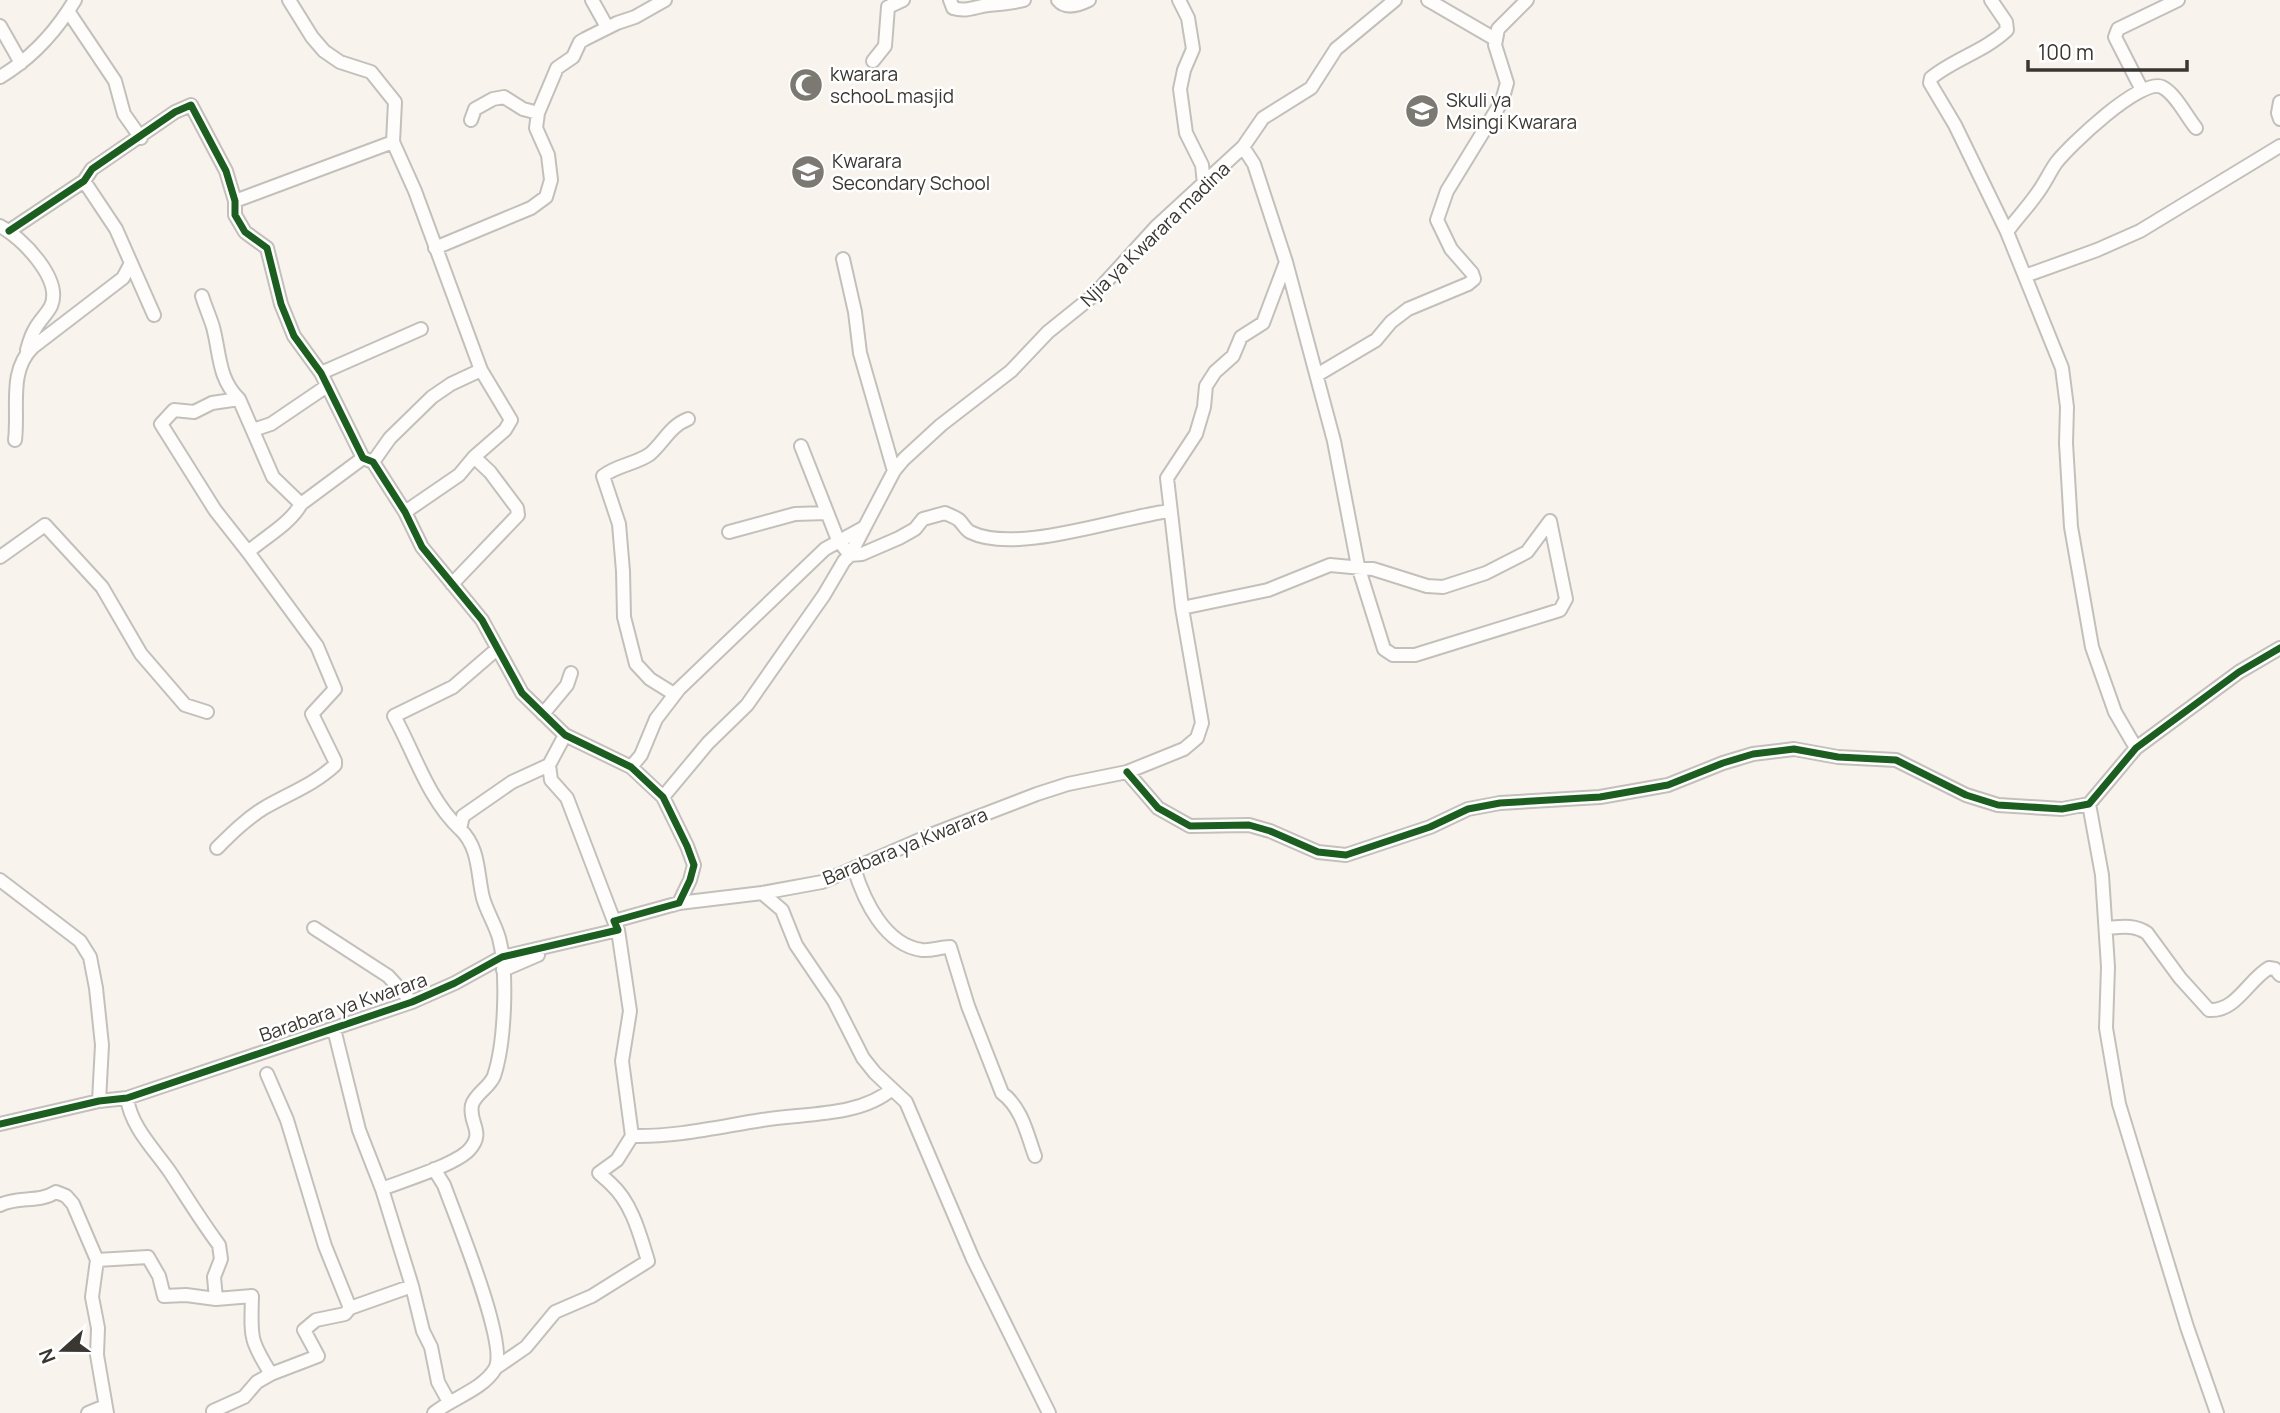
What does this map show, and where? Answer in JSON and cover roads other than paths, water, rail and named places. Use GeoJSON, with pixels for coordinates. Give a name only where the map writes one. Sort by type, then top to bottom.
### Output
{"type":"FeatureCollection","features":[{"type":"Feature","properties":{"kind":"street"},"geometry":{"type":"LineString","coordinates":[[289,0],[324,51],[340,62],[371,72],[392,98],[396,112],[393,142],[415,191],[481,370],[511,420],[505,430],[474,457],[459,475],[405,512]]}},
{"type":"Feature","properties":{"kind":"street"},"geometry":{"type":"LineString","coordinates":[[592,0],[607,27]]}},
{"type":"Feature","properties":{"kind":"street"},"geometry":{"type":"LineString","coordinates":[[435,248],[531,208],[546,197],[551,180],[548,155],[536,128],[538,113],[557,68],[573,57],[580,42],[665,0]]}},
{"type":"Feature","properties":{"kind":"street"},"geometry":{"type":"LineString","coordinates":[[873,61],[885,46],[888,7],[903,0]]}},
{"type":"Feature","properties":{"kind":"street"},"geometry":{"type":"LineString","coordinates":[[950,0],[953,8],[967,11],[1024,0]]}},
{"type":"Feature","properties":{"kind":"street"},"geometry":{"type":"LineString","coordinates":[[1058,0],[1060,4],[1069,6],[1089,0]]}},
{"type":"Feature","properties":{"kind":"street"},"geometry":{"type":"LineString","coordinates":[[1179,0],[1188,18],[1193,49],[1180,89],[1186,133],[1202,165],[1203,184]]}},
{"type":"Feature","properties":{"kind":"street","name":"Njia ya Kwarara madina"},"geometry":{"type":"LineString","coordinates":[[894,471],[941,425],[1011,372],[1048,332],[1094,295],[1156,227],[1243,147],[1263,118],[1311,88],[1336,49],[1395,0]]}},
{"type":"Feature","properties":{"kind":"street"},"geometry":{"type":"LineString","coordinates":[[1428,0],[1495,39]]}},
{"type":"Feature","properties":{"kind":"street"},"geometry":{"type":"LineString","coordinates":[[1317,375],[1376,340],[1391,322],[1408,309],[1474,279],[1451,249],[1437,220],[1447,191],[1502,101],[1507,83],[1495,39],[1498,29],[1527,0]]}},
{"type":"Feature","properties":{"kind":"street"},"geometry":{"type":"LineString","coordinates":[[1991,0],[2006,22],[2007,30],[1940,70],[1931,78],[1930,83],[1955,125],[2007,233],[2064,378],[2071,527],[2092,647],[2115,712],[2136,748]]}},
{"type":"Feature","properties":{"kind":"street"},"geometry":{"type":"LineString","coordinates":[[2142,90],[2115,37],[2118,29],[2178,0]]}},
{"type":"Feature","properties":{"kind":"street"},"geometry":{"type":"LineString","coordinates":[[0,78],[42,43],[71,6],[115,81],[124,114],[141,138]]}},
{"type":"Feature","properties":{"kind":"street"},"geometry":{"type":"LineString","coordinates":[[0,26],[21,63]]}},
{"type":"Feature","properties":{"kind":"street"},"geometry":{"type":"LineString","coordinates":[[2007,233],[2057,162],[2115,108],[2142,90],[2161,86],[2196,128]]}},
{"type":"Feature","properties":{"kind":"street"},"geometry":{"type":"LineString","coordinates":[[471,120],[475,109],[493,99],[504,97],[523,109],[538,113]]}},
{"type":"Feature","properties":{"kind":"street"},"geometry":{"type":"LineString","coordinates":[[2280,102],[2280,119]]}},
{"type":"Feature","properties":{"kind":"street"},"geometry":{"type":"LineString","coordinates":[[15,440],[17,376],[34,330],[50,308],[53,298],[52,285],[31,253],[5,229],[84,181],[92,169],[141,138],[175,112],[191,105],[226,171],[235,215],[245,232],[267,248],[281,304],[294,336],[321,373],[368,460],[405,512],[422,547],[482,620],[522,693],[565,735],[631,767],[663,797],[694,865],[679,903]]}},
{"type":"Feature","properties":{"kind":"street"},"geometry":{"type":"LineString","coordinates":[[234,201],[393,142]]}},
{"type":"Feature","properties":{"kind":"street"},"geometry":{"type":"LineString","coordinates":[[2025,276],[2140,231],[2280,146]]}},
{"type":"Feature","properties":{"kind":"street"},"geometry":{"type":"LineString","coordinates":[[1182,608],[1268,590],[1331,565],[1358,566],[1427,586],[1443,587],[1486,573],[1527,552],[1550,521],[1566,599],[1560,610],[1415,654],[1393,655],[1384,649],[1358,566],[1334,441],[1286,262],[1254,164],[1243,147]]}},
{"type":"Feature","properties":{"kind":"street"},"geometry":{"type":"LineString","coordinates":[[84,181],[116,229],[154,315]]}},
{"type":"Feature","properties":{"kind":"street"},"geometry":{"type":"LineString","coordinates":[[663,797],[708,743],[747,705],[850,555],[894,471],[863,366],[843,259]]}},
{"type":"Feature","properties":{"kind":"street","name":"Barabara ya Kwarara"},"geometry":{"type":"LineString","coordinates":[[0,1124],[99,1101],[127,1098],[412,1002],[502,964],[679,903],[762,893],[822,882],[933,834],[1037,794],[1068,783],[1127,772],[1184,749],[1197,738],[1202,723],[1182,608],[1167,478],[1196,433],[1204,407],[1206,386],[1215,372],[1233,356],[1241,337],[1263,323],[1286,262]]}},
{"type":"Feature","properties":{"kind":"street"},"geometry":{"type":"LineString","coordinates":[[26,353],[123,278],[131,263]]}},
{"type":"Feature","properties":{"kind":"street"},"geometry":{"type":"LineString","coordinates":[[202,296],[214,329],[215,347],[231,392],[239,399],[273,477],[301,504]]}},
{"type":"Feature","properties":{"kind":"street"},"geometry":{"type":"LineString","coordinates":[[321,373],[421,329]]}},
{"type":"Feature","properties":{"kind":"street"},"geometry":{"type":"LineString","coordinates":[[248,552],[281,526],[301,504],[368,460],[432,397],[451,384],[481,370]]}},
{"type":"Feature","properties":{"kind":"street"},"geometry":{"type":"LineString","coordinates":[[254,430],[271,424],[327,386]]}},
{"type":"Feature","properties":{"kind":"street"},"geometry":{"type":"LineString","coordinates":[[217,848],[234,830],[261,810],[317,780],[335,765],[312,714],[335,689],[324,660],[308,632],[215,510],[162,424],[174,410],[194,412],[212,403],[239,399]]}},
{"type":"Feature","properties":{"kind":"street"},"geometry":{"type":"LineString","coordinates":[[674,694],[650,680],[636,664],[624,617],[617,513],[603,476],[610,470],[648,456],[675,426],[688,419]]}},
{"type":"Feature","properties":{"kind":"street"},"geometry":{"type":"LineString","coordinates":[[801,446],[838,540],[850,555]]}},
{"type":"Feature","properties":{"kind":"street"},"geometry":{"type":"LineString","coordinates":[[452,584],[518,515],[517,508],[490,472],[474,457]]}},
{"type":"Feature","properties":{"kind":"street"},"geometry":{"type":"LineString","coordinates":[[850,555],[862,554],[899,538],[915,529],[923,519],[945,513],[958,519],[969,531],[1013,539],[1054,534],[1170,510]]}},
{"type":"Feature","properties":{"kind":"street"},"geometry":{"type":"LineString","coordinates":[[729,533],[795,514],[827,513]]}},
{"type":"Feature","properties":{"kind":"street"},"geometry":{"type":"LineString","coordinates":[[0,557],[46,525],[102,587],[141,654],[186,705],[206,712]]}},
{"type":"Feature","properties":{"kind":"street"},"geometry":{"type":"LineString","coordinates":[[631,767],[641,755],[656,719],[674,694],[825,549],[863,528]]}},
{"type":"Feature","properties":{"kind":"street"},"geometry":{"type":"LineString","coordinates":[[1127,772],[1158,808],[1190,826],[1249,825],[1318,852],[1346,855],[1430,827],[1468,809],[1500,803],[1600,797],[1668,785],[1753,754],[1794,749],[1838,757],[1896,760],[1966,795],[1998,805],[2062,808],[2089,804],[2136,748],[2239,672],[2280,648]]}},
{"type":"Feature","properties":{"kind":"street"},"geometry":{"type":"LineString","coordinates":[[382,1189],[467,1153],[476,1142],[477,1127],[472,1103],[493,1078],[501,1043],[504,1001],[499,938],[483,897],[479,864],[467,836],[446,816],[429,788],[394,716],[453,687],[497,649]]}},
{"type":"Feature","properties":{"kind":"street"},"geometry":{"type":"LineString","coordinates":[[542,713],[567,685],[571,673]]}},
{"type":"Feature","properties":{"kind":"street"},"geometry":{"type":"LineString","coordinates":[[434,1413],[474,1388],[497,1367],[526,1347],[555,1312],[593,1296],[648,1261],[638,1228],[626,1203],[599,1172],[617,1160],[632,1136],[622,1061],[631,1011],[616,925],[567,798],[551,780],[549,765],[565,735]]}},
{"type":"Feature","properties":{"kind":"street"},"geometry":{"type":"LineString","coordinates":[[460,829],[463,816],[513,782],[549,765]]}},
{"type":"Feature","properties":{"kind":"street"},"geometry":{"type":"LineString","coordinates":[[2089,804],[2102,875],[2108,967],[2106,1028],[2119,1104],[2187,1327],[2217,1413]]}},
{"type":"Feature","properties":{"kind":"street"},"geometry":{"type":"LineString","coordinates":[[854,868],[874,914],[897,942],[919,949],[950,947],[968,1006],[1002,1093],[1012,1100],[1022,1119],[1035,1156]]}},
{"type":"Feature","properties":{"kind":"street"},"geometry":{"type":"LineString","coordinates":[[0,880],[80,940],[90,957],[102,1045],[99,1101]]}},
{"type":"Feature","properties":{"kind":"street"},"geometry":{"type":"LineString","coordinates":[[762,893],[782,910],[796,945],[834,1001],[863,1058],[906,1102],[973,1259],[1049,1413]]}},
{"type":"Feature","properties":{"kind":"street"},"geometry":{"type":"LineString","coordinates":[[2106,928],[2128,926],[2147,933],[2180,978],[2209,1010],[2220,1011],[2232,1003],[2269,968],[2275,969],[2280,975]]}},
{"type":"Feature","properties":{"kind":"street"},"geometry":{"type":"LineString","coordinates":[[314,929],[388,976],[412,1002]]}},
{"type":"Feature","properties":{"kind":"street"},"geometry":{"type":"LineString","coordinates":[[334,1029],[359,1130],[382,1189],[423,1331],[431,1347],[438,1382],[450,1402]]}},
{"type":"Feature","properties":{"kind":"street"},"geometry":{"type":"LineString","coordinates":[[267,1074],[288,1120],[325,1245],[350,1308]]}},
{"type":"Feature","properties":{"kind":"street"},"geometry":{"type":"LineString","coordinates":[[632,1136],[660,1137],[762,1119],[857,1108],[875,1101],[892,1089]]}},
{"type":"Feature","properties":{"kind":"street"},"geometry":{"type":"LineString","coordinates":[[127,1098],[128,1108],[148,1144],[165,1164],[219,1245],[221,1259],[214,1277],[216,1299]]}},
{"type":"Feature","properties":{"kind":"street"},"geometry":{"type":"LineString","coordinates":[[434,1169],[443,1185],[493,1320],[497,1367]]}},
{"type":"Feature","properties":{"kind":"street"},"geometry":{"type":"LineString","coordinates":[[0,1205],[15,1200],[43,1198],[56,1192],[73,1203],[97,1260],[92,1297],[98,1328],[97,1355],[106,1409],[88,1413]]}},
{"type":"Feature","properties":{"kind":"street"},"geometry":{"type":"LineString","coordinates":[[97,1260],[148,1257],[159,1276],[164,1296],[186,1294],[216,1299],[252,1296],[251,1332],[254,1348],[271,1374]]}},
{"type":"Feature","properties":{"kind":"street"},"geometry":{"type":"LineString","coordinates":[[214,1413],[213,1411],[244,1397],[257,1382],[271,1374],[318,1356],[304,1330],[316,1320],[345,1314],[350,1308],[412,1286]]}},
{"type":"Feature","properties":{"kind":"place","name":"kwarara schooL masjid"},"geometry":{"type":"Point","coordinates":[806,85]}},
{"type":"Feature","properties":{"kind":"place","name":"Skuli ya Msingi Kwarara"},"geometry":{"type":"Point","coordinates":[1422,111]}},
{"type":"Feature","properties":{"kind":"place","name":"Kwarara Secondary School"},"geometry":{"type":"Point","coordinates":[808,172]}}]}
